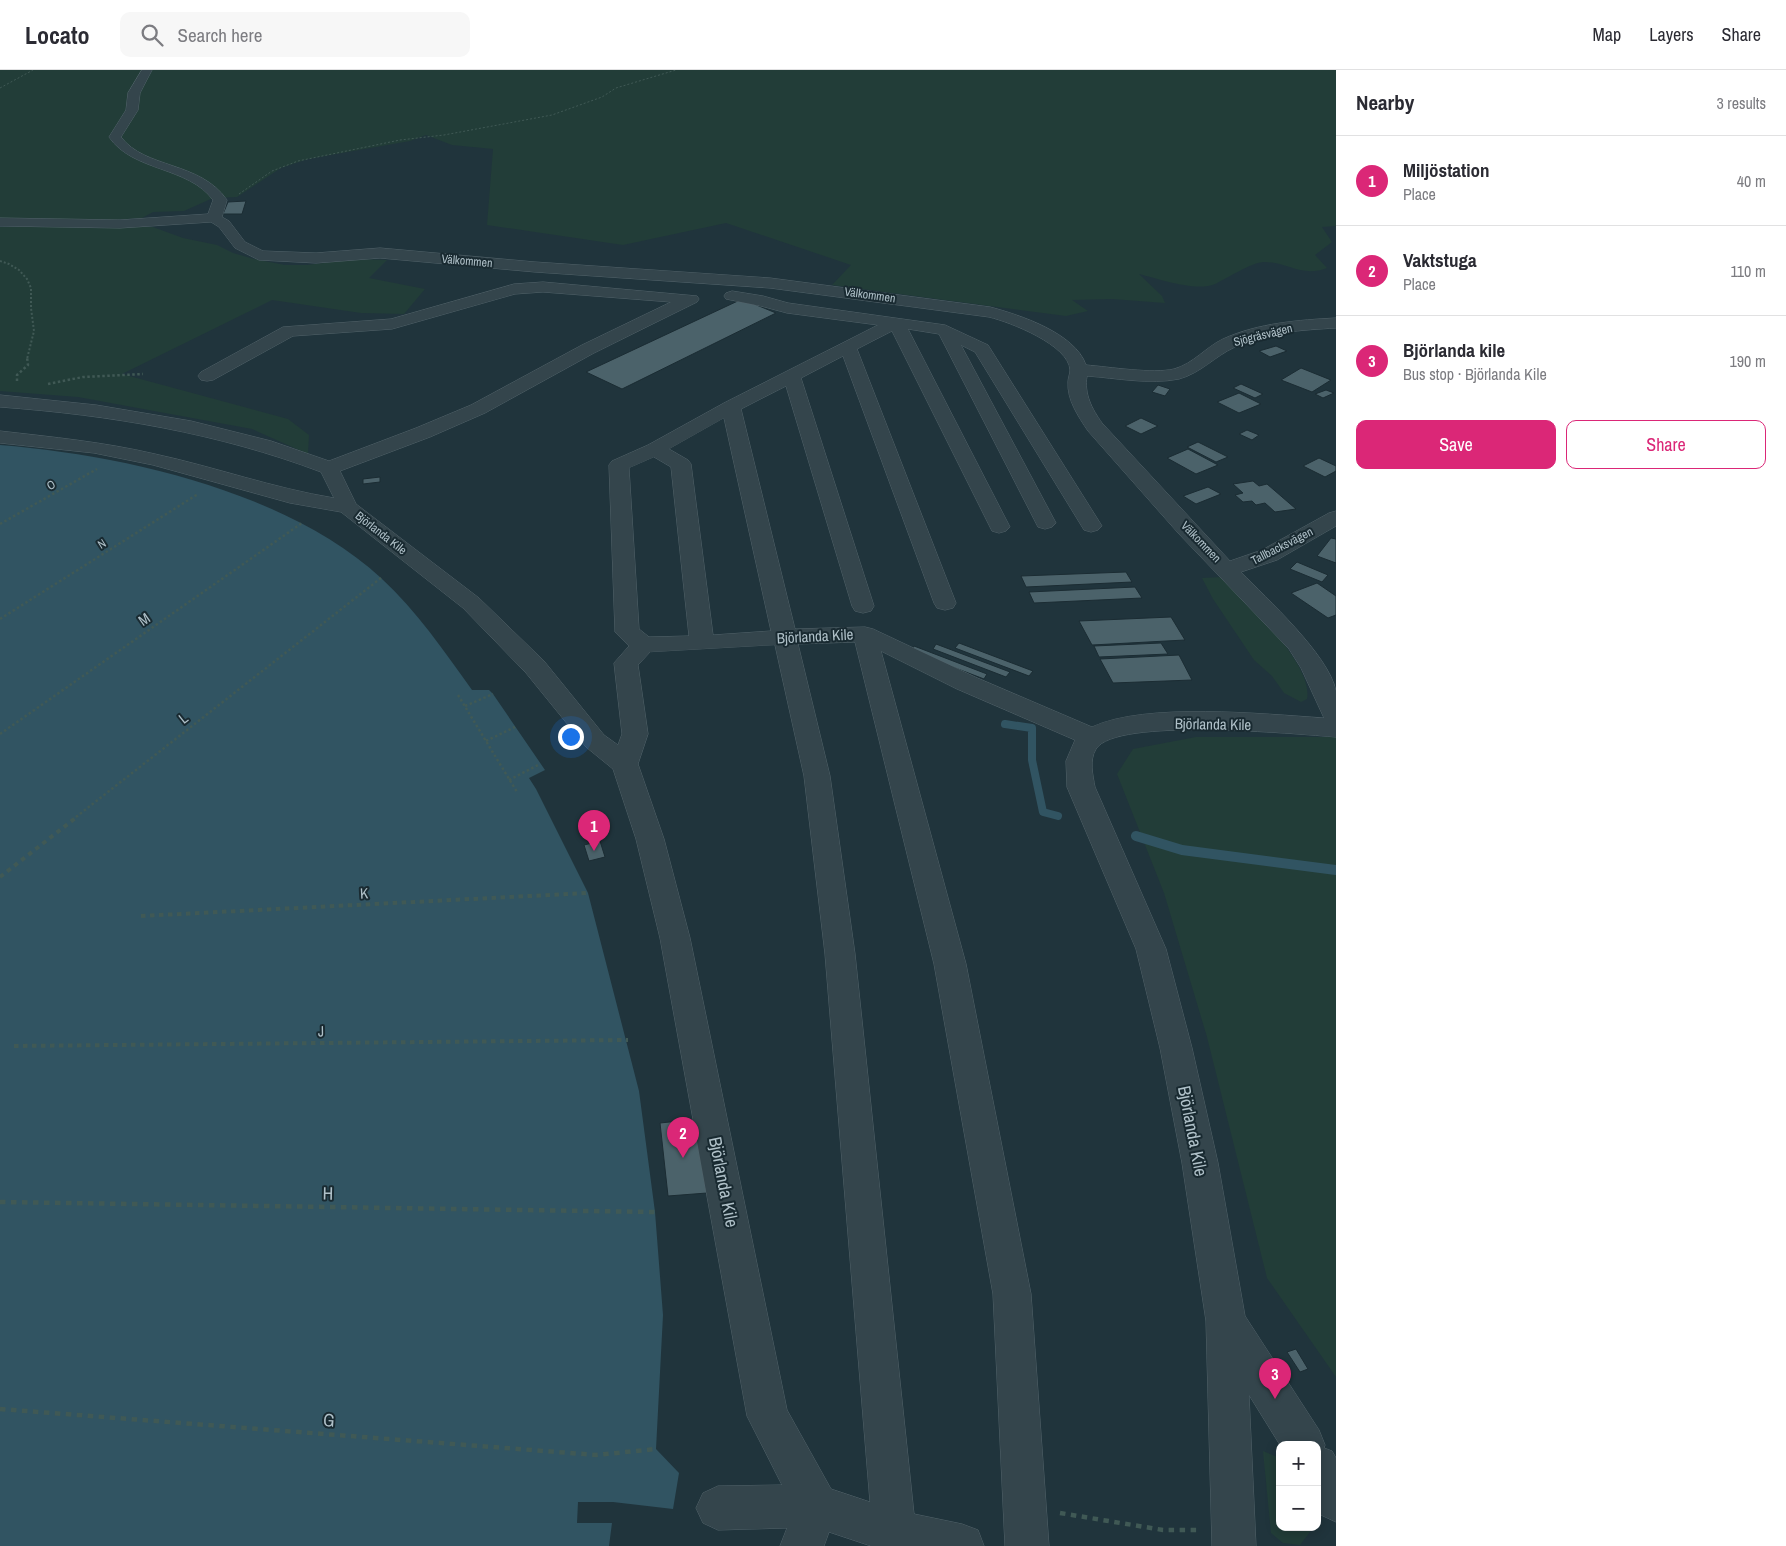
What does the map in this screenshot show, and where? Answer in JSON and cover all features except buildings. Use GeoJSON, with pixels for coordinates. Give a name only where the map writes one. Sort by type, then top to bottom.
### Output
{"type":"FeatureCollection","features":[{"type":"Feature","properties":{"kind":"street","name":"Välkommen"},"geometry":{"type":"LineString","coordinates":[[147,70],[134,93],[132,110],[115,137],[117,141],[120,145],[145,158],[200,180],[210,187],[224,224],[240,245],[259,255],[316,258],[380,253],[554,268],[770,283],[990,312],[1012,318],[1046,333],[1076,361],[1080,370],[1077,382],[1078,395],[1085,412],[1095,427],[1187,529],[1297,644],[1313,667],[1336,717]]}},
{"type":"Feature","properties":{"kind":"street"},"geometry":{"type":"LineString","coordinates":[[0,222],[120,224],[217,209]]}},
{"type":"Feature","properties":{"kind":"street"},"geometry":{"type":"LineString","coordinates":[[207,376],[289,331],[392,324],[514,289],[542,287],[741,297],[786,308],[945,330],[982,349],[1091,526]]}},
{"type":"Feature","properties":{"kind":"street"},"geometry":{"type":"LineString","coordinates":[[14,398],[152,419],[255,442],[330,468],[443,425],[516,390],[590,348],[703,296]]}},
{"type":"Feature","properties":{"kind":"street"},"geometry":{"type":"LineString","coordinates":[[625,764],[635,734],[626,663],[644,645],[627,632],[619,465],[655,449],[896,322]]}},
{"type":"Feature","properties":{"kind":"street"},"geometry":{"type":"LineString","coordinates":[[896,322],[999,527]]}},
{"type":"Feature","properties":{"kind":"street","name":"Sjögräsvägen"},"geometry":{"type":"LineString","coordinates":[[1080,370],[1164,376],[1178,374],[1193,369],[1226,344],[1238,339],[1300,326],[1336,322]]}},
{"type":"Feature","properties":{"kind":"street"},"geometry":{"type":"LineString","coordinates":[[945,330],[1046,522]]}},
{"type":"Feature","properties":{"kind":"street"},"geometry":{"type":"LineString","coordinates":[[848,348],[944,603]]}},
{"type":"Feature","properties":{"kind":"street"},"geometry":{"type":"LineString","coordinates":[[792,377],[864,620],[950,964],[1012,1294],[1027,1546]]}},
{"type":"Feature","properties":{"kind":"street"},"geometry":{"type":"LineString","coordinates":[[732,407],[817,776],[840,954],[894,1532]]}},
{"type":"Feature","properties":{"kind":"street"},"geometry":{"type":"LineString","coordinates":[[52,442],[60,434],[61,418],[74,408]]}},
{"type":"Feature","properties":{"kind":"street","name":"Björlanda Kile"},"geometry":{"type":"LineString","coordinates":[[0,437],[94,447],[156,460],[290,497],[347,507],[471,603],[536,668],[595,741],[625,764],[650,839],[675,938],[768,1416],[817,1506]]}},
{"type":"Feature","properties":{"kind":"street"},"geometry":{"type":"LineString","coordinates":[[655,449],[681,464],[702,643]]}},
{"type":"Feature","properties":{"kind":"street"},"geometry":{"type":"LineString","coordinates":[[330,468],[347,507]]}},
{"type":"Feature","properties":{"kind":"street","name":"Tallbacksvägen"},"geometry":{"type":"LineString","coordinates":[[1226,568],[1242,566],[1288,546],[1336,517]]}},
{"type":"Feature","properties":{"kind":"street","name":"Björlanda Kile"},"geometry":{"type":"LineString","coordinates":[[644,645],[786,637],[864,620],[966,683],[1092,737]]}},
{"type":"Feature","properties":{"kind":"street","name":"Björlanda Kile"},"geometry":{"type":"LineString","coordinates":[[1220,1538],[1226,1321],[1200,1163],[1176,1048],[1151,949],[1081,787],[1078,760],[1084,747],[1092,737],[1120,726],[1144,723],[1188,722],[1336,728]]}},
{"type":"Feature","properties":{"kind":"street"},"geometry":{"type":"LineString","coordinates":[[1226,1321],[1301,1441]]}},
{"type":"Feature","properties":{"kind":"street"},"geometry":{"type":"LineString","coordinates":[[1321,1473],[1336,1500]]}},
{"type":"Feature","properties":{"kind":"street"},"geometry":{"type":"LineString","coordinates":[[802,1546],[817,1506]]}},
{"type":"Feature","properties":{"kind":"street"},"geometry":{"type":"LineString","coordinates":[[718,1508],[817,1506],[894,1532],[962,1546]]}},
{"type":"Feature","properties":{"kind":"path"},"geometry":{"type":"LineString","coordinates":[[0,88],[33,70]]}},
{"type":"Feature","properties":{"kind":"path"},"geometry":{"type":"LineString","coordinates":[[217,209],[267,174],[298,161],[400,140],[444,135],[552,115],[602,97],[616,88],[676,70]]}},
{"type":"Feature","properties":{"kind":"path"},"geometry":{"type":"LineString","coordinates":[[0,261],[6,261],[12,265],[31,287],[35,323],[34,335],[26,358],[28,365],[16,375],[14,398],[64,379],[143,374]]}},
{"type":"Feature","properties":{"kind":"path","name":"O"},"geometry":{"type":"LineString","coordinates":[[0,524],[103,466]]}},
{"type":"Feature","properties":{"kind":"path","name":"N"},"geometry":{"type":"LineString","coordinates":[[0,619],[204,490]]}},
{"type":"Feature","properties":{"kind":"path","name":"M"},"geometry":{"type":"LineString","coordinates":[[0,734],[302,523]]}},
{"type":"Feature","properties":{"kind":"path","name":"L"},"geometry":{"type":"LineString","coordinates":[[0,877],[381,578]]}},
{"type":"Feature","properties":{"kind":"path"},"geometry":{"type":"LineString","coordinates":[[465,706],[493,694]]}},
{"type":"Feature","properties":{"kind":"path"},"geometry":{"type":"LineString","coordinates":[[458,695],[517,792]]}},
{"type":"Feature","properties":{"kind":"path"},"geometry":{"type":"LineString","coordinates":[[486,741],[515,727]]}},
{"type":"Feature","properties":{"kind":"path"},"geometry":{"type":"LineString","coordinates":[[509,780],[540,764]]}},
{"type":"Feature","properties":{"kind":"path","name":"K"},"geometry":{"type":"LineString","coordinates":[[141,916],[588,893]]}},
{"type":"Feature","properties":{"kind":"path","name":"J"},"geometry":{"type":"LineString","coordinates":[[14,1046],[628,1040]]}},
{"type":"Feature","properties":{"kind":"path","name":"H"},"geometry":{"type":"LineString","coordinates":[[0,1202],[655,1212]]}},
{"type":"Feature","properties":{"kind":"path","name":"G"},"geometry":{"type":"LineString","coordinates":[[0,1409],[596,1455],[656,1449]]}},
{"type":"Feature","properties":{"kind":"path"},"geometry":{"type":"LineString","coordinates":[[1024,1508],[1220,1538]]}},
{"type":"Feature","properties":{"kind":"green space"},"geometry":{"type":"Polygon","coordinates":[[[0,70],[1336,70],[1336,226],[1322,227],[1332,242],[1315,255],[1327,268],[1318,271],[1302,270],[1264,262],[1246,268],[1215,284],[1198,287],[1177,284],[1139,274],[1162,296],[1165,303],[1112,299],[1072,300],[1088,311],[1066,316],[832,285],[851,265],[726,223],[623,245],[487,225],[493,149],[452,145],[426,135],[410,141],[308,159],[281,168],[237,197],[213,198],[184,211],[153,212],[142,218],[110,220],[0,220],[0,70]]]}},
{"type":"Feature","properties":{"kind":"green space"},"geometry":{"type":"Polygon","coordinates":[[[0,227],[153,227],[183,238],[217,245],[233,253],[285,265],[307,265],[357,259],[387,260],[369,278],[425,289],[404,314],[361,313],[272,300],[122,374],[288,419],[309,435],[308,454],[252,429],[78,397],[0,391],[0,227]]]}},
{"type":"Feature","properties":{"kind":"green space"},"geometry":{"type":"Polygon","coordinates":[[[1223,577],[1262,617],[1290,652],[1300,669],[1306,685],[1307,699],[1301,702],[1284,693],[1272,676],[1254,660],[1213,599],[1202,578],[1223,577]]]}},
{"type":"Feature","properties":{"kind":"green space"},"geometry":{"type":"Polygon","coordinates":[[[1196,737],[1336,737],[1336,1377],[1267,1278],[1207,1037],[1164,893],[1117,774],[1133,749],[1196,737]]]}},
{"type":"Feature","properties":{"kind":"green space"},"geometry":{"type":"Polygon","coordinates":[[[1263,1451],[1276,1456],[1276,1531],[1310,1531],[1300,1545],[1283,1543],[1271,1533],[1263,1451]]]}},
{"type":"Feature","properties":{"kind":"water"},"geometry":{"type":"Polygon","coordinates":[[[0,445],[99,458],[151,469],[202,483],[252,501],[300,522],[343,548],[381,578],[394,591],[429,632],[472,690],[489,690],[493,694],[545,770],[529,778],[588,893],[639,1091],[655,1212],[663,1315],[656,1449],[679,1473],[673,1509],[613,1502],[578,1502],[577,1523],[612,1523],[609,1546],[0,1546],[0,445]]]}},
{"type":"Feature","properties":{"kind":"waterway"},"geometry":{"type":"LineString","coordinates":[[1005,724],[1032,728],[1032,760],[1043,812],[1058,816]]}},
{"type":"Feature","properties":{"kind":"waterway"},"geometry":{"type":"LineString","coordinates":[[1136,836],[1182,850],[1336,870]]}},
{"type":"Feature","properties":{"kind":"place","name":"Miljöstation"},"geometry":{"type":"Point","coordinates":[594,851]}},
{"type":"Feature","properties":{"kind":"place","name":"Vaktstuga"},"geometry":{"type":"Point","coordinates":[683,1158]}},
{"type":"Feature","properties":{"kind":"place","name":"Björlanda kile"},"geometry":{"type":"Point","coordinates":[1275,1399]}}]}
